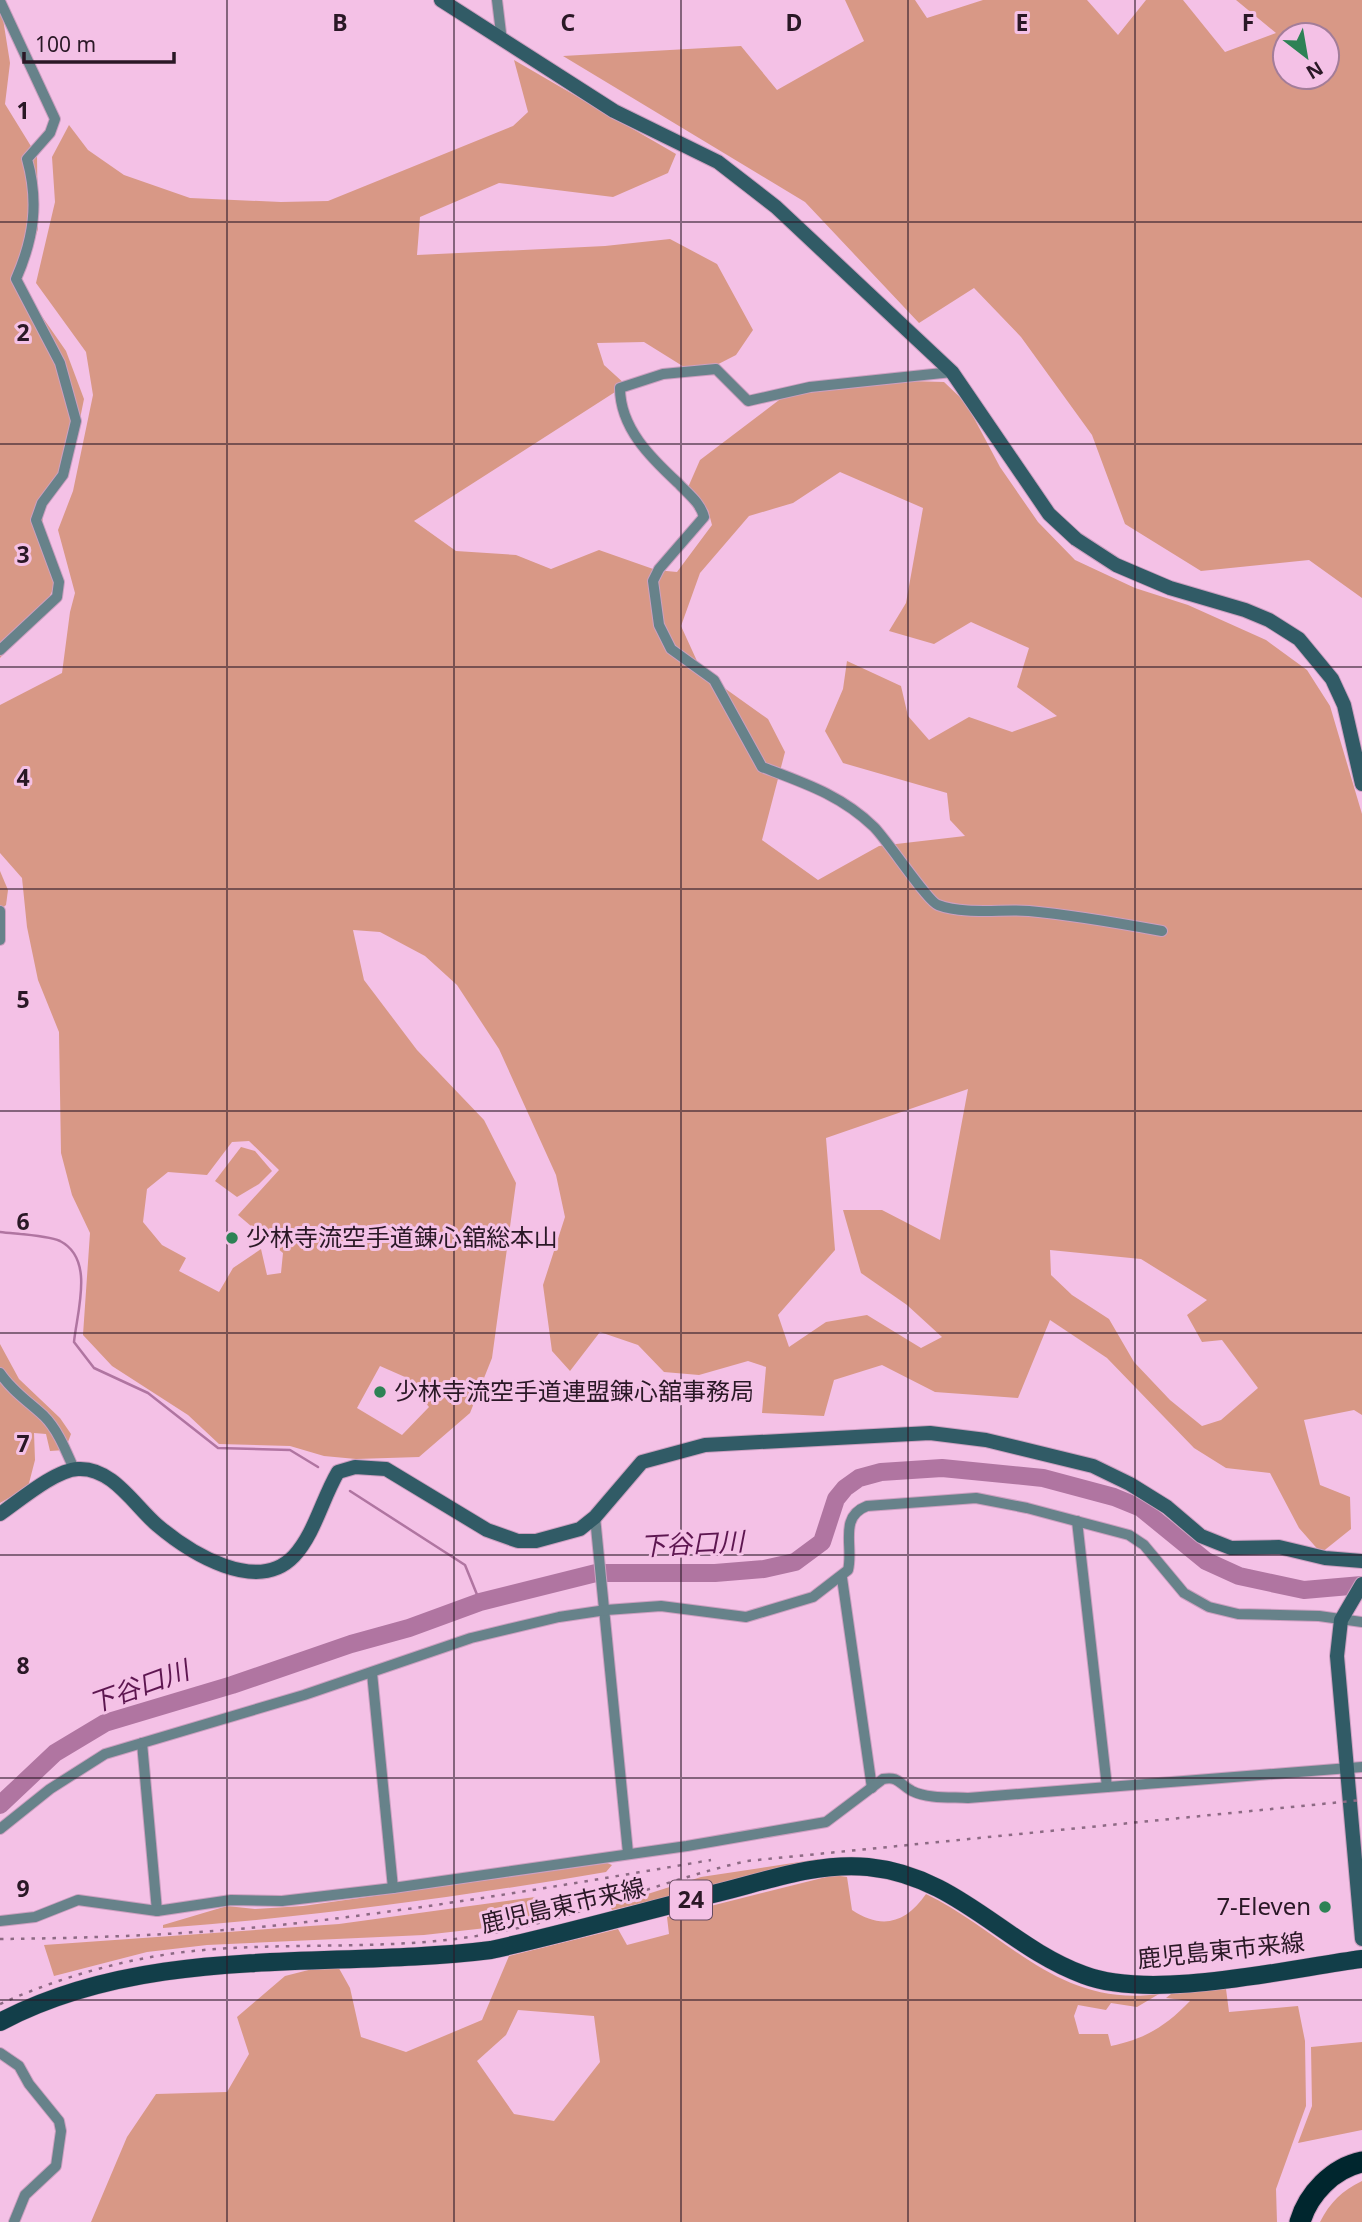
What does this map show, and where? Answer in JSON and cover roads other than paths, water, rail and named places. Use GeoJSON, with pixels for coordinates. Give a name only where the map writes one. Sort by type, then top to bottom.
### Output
{"type":"FeatureCollection","features":[{"type":"Feature","properties":{"kind":"highway"},"geometry":{"type":"LineString","coordinates":[[1300,2222],[1315,2192],[1332,2176],[1362,2162]]}},
{"type":"Feature","properties":{"kind":"highway"},"geometry":{"type":"LineString","coordinates":[[1311,2222],[1328,2193],[1342,2181],[1362,2172]]}},
{"type":"Feature","properties":{"kind":"main road","name":"鹿児島東市来線"},"geometry":{"type":"LineString","coordinates":[[0,2022],[56,1998],[145,1974],[208,1967],[444,1955],[491,1950],[829,1867],[893,1870],[922,1879],[950,1892],[1059,1964],[1085,1976],[1119,1984],[1156,1986],[1362,1959]]}},
{"type":"Feature","properties":{"kind":"street"},"geometry":{"type":"LineString","coordinates":[[441,0],[614,111],[718,162],[776,207],[952,372],[1049,514],[1076,539],[1116,565],[1171,588],[1245,610],[1269,620],[1299,639],[1332,679],[1344,705],[1362,784]]}},
{"type":"Feature","properties":{"kind":"street"},"geometry":{"type":"LineString","coordinates":[[497,0],[502,41]]}},
{"type":"Feature","properties":{"kind":"street"},"geometry":{"type":"LineString","coordinates":[[0,1],[55,119],[50,133],[27,159],[35,202],[34,225],[16,279],[60,363],[72,396],[76,421],[63,475],[42,503],[36,520],[59,582],[57,597],[0,650]]}},
{"type":"Feature","properties":{"kind":"street"},"geometry":{"type":"LineString","coordinates":[[952,372],[810,387],[747,401],[716,369],[663,374],[620,388],[620,397],[633,432],[644,451],[696,501],[704,517],[659,569],[653,581],[663,639],[670,649],[714,680],[762,768],[829,792],[851,807],[875,828],[904,862],[929,901],[951,908],[1029,911],[1162,931]]}},
{"type":"Feature","properties":{"kind":"street"},"geometry":{"type":"LineString","coordinates":[[0,911],[0,940]]}},
{"type":"Feature","properties":{"kind":"street"},"geometry":{"type":"LineString","coordinates":[[0,1373],[29,1405],[44,1417],[63,1443],[74,1469]]}},
{"type":"Feature","properties":{"kind":"street"},"geometry":{"type":"LineString","coordinates":[[0,1514],[54,1478],[74,1469],[99,1472],[108,1477],[159,1526],[213,1560],[249,1572],[275,1571],[306,1541],[338,1472],[355,1467],[386,1469],[487,1530],[518,1541],[536,1541],[580,1529],[595,1517],[642,1462],[670,1454],[705,1445],[930,1433],[986,1440],[1093,1466],[1130,1484],[1167,1507],[1201,1536],[1231,1548],[1279,1547],[1325,1558],[1362,1561]]}},
{"type":"Feature","properties":{"kind":"street"},"geometry":{"type":"LineString","coordinates":[[0,1829],[50,1789],[105,1755],[372,1673],[471,1638],[559,1617],[606,1610],[661,1606],[746,1617],[813,1597],[842,1578],[850,1564],[849,1525],[853,1516],[867,1506],[976,1498],[1077,1521],[1129,1535],[1144,1545],[1184,1593],[1209,1607],[1267,1617],[1320,1616],[1362,1622]]}},
{"type":"Feature","properties":{"kind":"street"},"geometry":{"type":"LineString","coordinates":[[595,1517],[628,1853]]}},
{"type":"Feature","properties":{"kind":"street"},"geometry":{"type":"LineString","coordinates":[[1077,1521],[1107,1787]]}},
{"type":"Feature","properties":{"kind":"street"},"geometry":{"type":"LineString","coordinates":[[842,1578],[872,1788]]}},
{"type":"Feature","properties":{"kind":"street"},"geometry":{"type":"LineString","coordinates":[[1362,1584],[1341,1620],[1337,1656],[1362,1940]]}},
{"type":"Feature","properties":{"kind":"street"},"geometry":{"type":"LineString","coordinates":[[372,1673],[393,1888]]}},
{"type":"Feature","properties":{"kind":"street"},"geometry":{"type":"LineString","coordinates":[[142,1743],[157,1911]]}},
{"type":"Feature","properties":{"kind":"street"},"geometry":{"type":"LineString","coordinates":[[0,1921],[35,1917],[78,1900],[157,1911],[231,1900],[282,1901],[393,1888],[826,1822],[883,1779],[890,1777],[899,1779],[912,1791],[935,1796],[968,1798],[1362,1767]]}},
{"type":"Feature","properties":{"kind":"street"},"geometry":{"type":"LineString","coordinates":[[0,2053],[19,2066],[29,2084],[59,2121],[61,2131],[56,2166],[25,2195],[14,2222]]}},
{"type":"Feature","properties":{"kind":"waterway"},"geometry":{"type":"LineString","coordinates":[[0,1232],[54,1239],[71,1249],[81,1273],[74,1342],[94,1368],[148,1393],[218,1448],[290,1450],[318,1467]]}},
{"type":"Feature","properties":{"kind":"waterway","name":"下谷口川"},"geometry":{"type":"LineString","coordinates":[[0,1805],[55,1753],[105,1723],[409,1628],[480,1602],[596,1573],[715,1573],[764,1569],[795,1562],[822,1542],[836,1499],[845,1488],[859,1478],[881,1472],[942,1468],[1043,1478],[1114,1497],[1141,1508],[1206,1561],[1239,1576],[1304,1590],[1362,1585]]}},
{"type":"Feature","properties":{"kind":"waterway"},"geometry":{"type":"LineString","coordinates":[[350,1491],[465,1565],[480,1602]]}},
{"type":"Feature","properties":{"kind":"railway"},"geometry":{"type":"LineString","coordinates":[[0,2004],[90,1971],[184,1952],[255,1947],[398,1944],[505,1931],[575,1913],[747,1861],[1362,1800]]}},
{"type":"Feature","properties":{"kind":"railway"},"geometry":{"type":"LineString","coordinates":[[0,1939],[154,1935],[307,1922],[560,1886],[711,1860]]}},
{"type":"Feature","properties":{"kind":"place","name":"少林寺流空手道錬心舘総本山"},"geometry":{"type":"Point","coordinates":[232,1238]}},
{"type":"Feature","properties":{"kind":"place","name":"少林寺流空手道連盟錬心舘事務局"},"geometry":{"type":"Point","coordinates":[380,1392]}},
{"type":"Feature","properties":{"kind":"place","name":"7-Eleven"},"geometry":{"type":"Point","coordinates":[1325,1907]}}]}
